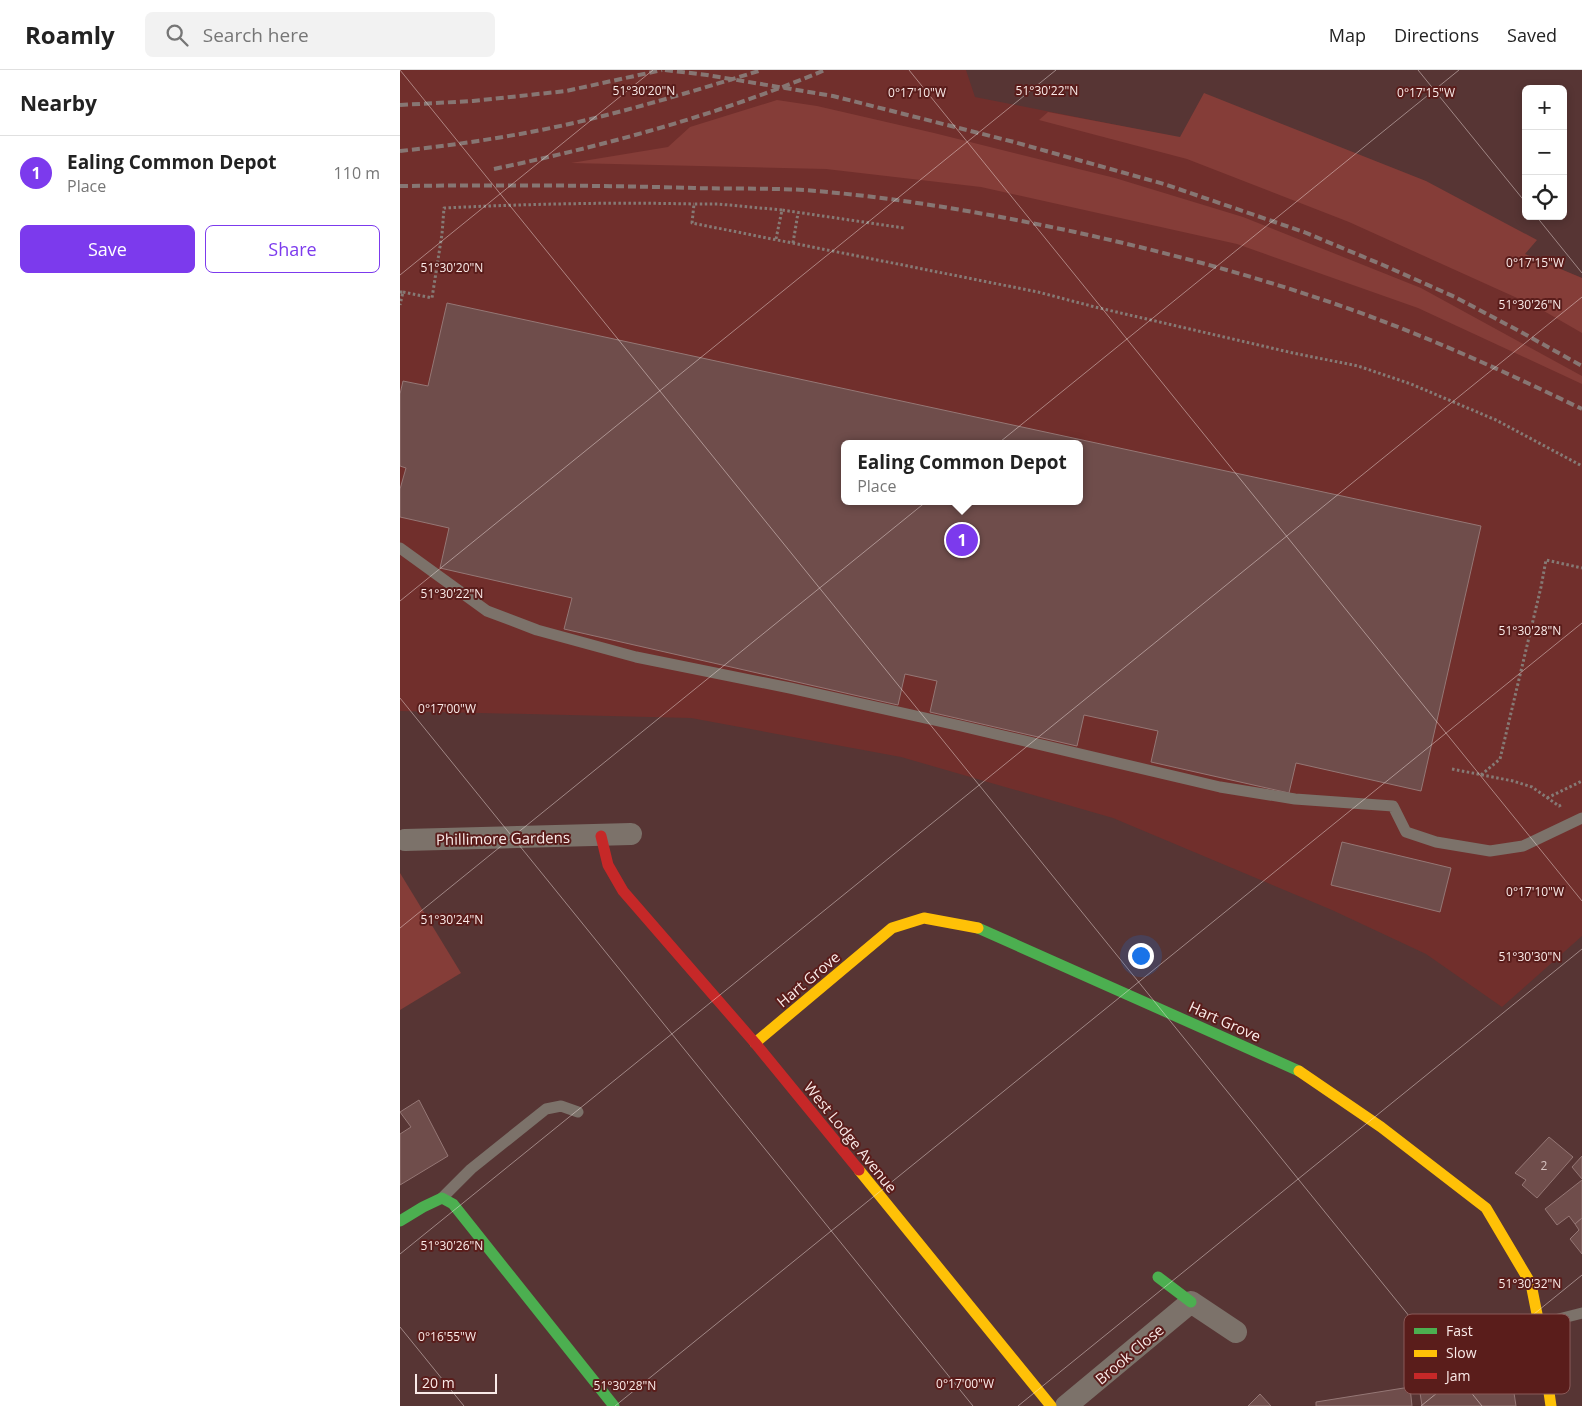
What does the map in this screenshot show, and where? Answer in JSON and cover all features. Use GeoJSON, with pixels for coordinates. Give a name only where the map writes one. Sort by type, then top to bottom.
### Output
{"type":"FeatureCollection","features":[{"type":"Feature","properties":{"kind":"street","name":"Phillimore Gardens"},"geometry":{"type":"LineString","coordinates":[[405,840],[630,834]]}},
{"type":"Feature","properties":{"kind":"street","name":"West Lodge Avenue"},"geometry":{"type":"LineString","coordinates":[[601,836],[604,857],[615,880],[623,891],[755,1043],[1051,1406]]}},
{"type":"Feature","properties":{"kind":"street","name":"Hart Grove"},"geometry":{"type":"LineString","coordinates":[[755,1043],[892,928],[924,918],[977,926],[1303,1073],[1381,1127],[1486,1208],[1531,1284],[1537,1314]]}},
{"type":"Feature","properties":{"kind":"street"},"geometry":{"type":"LineString","coordinates":[[400,1221],[442,1198],[452,1204],[614,1406]]}},
{"type":"Feature","properties":{"kind":"street"},"geometry":{"type":"LineString","coordinates":[[1158,1277],[1236,1332]]}},
{"type":"Feature","properties":{"kind":"street","name":"Brook Close"},"geometry":{"type":"LineString","coordinates":[[1066,1406],[1191,1302]]}},
{"type":"Feature","properties":{"kind":"lane"},"geometry":{"type":"LineString","coordinates":[[400,548],[487,611],[537,630],[636,656],[961,726],[1220,787],[1295,799],[1393,806],[1406,832],[1436,842],[1490,851],[1523,846],[1582,818]]}},
{"type":"Feature","properties":{"kind":"lane"},"geometry":{"type":"LineString","coordinates":[[442,1198],[471,1169],[546,1109],[561,1106],[578,1112]]}},
{"type":"Feature","properties":{"kind":"path"},"geometry":{"type":"LineString","coordinates":[[400,305],[402,292],[432,298],[444,208],[565,204],[718,204],[782,210],[904,228]]}},
{"type":"Feature","properties":{"kind":"path"},"geometry":{"type":"LineString","coordinates":[[694,204],[692,223],[1038,292],[1094,307],[1358,366],[1411,384],[1496,420],[1582,466]]}},
{"type":"Feature","properties":{"kind":"path"},"geometry":{"type":"LineString","coordinates":[[776,239],[782,210]]}},
{"type":"Feature","properties":{"kind":"path"},"geometry":{"type":"LineString","coordinates":[[793,244],[798,213]]}},
{"type":"Feature","properties":{"kind":"path"},"geometry":{"type":"LineString","coordinates":[[1481,774],[1500,759],[1546,560],[1582,568]]}},
{"type":"Feature","properties":{"kind":"path"},"geometry":{"type":"LineString","coordinates":[[1452,769],[1532,787],[1559,806],[1566,803]]}},
{"type":"Feature","properties":{"kind":"path"},"geometry":{"type":"LineString","coordinates":[[1547,798],[1582,781]]}},
{"type":"Feature","properties":{"kind":"shaded area"},"geometry":{"type":"Polygon","coordinates":[[[400,70],[966,70],[975,97],[1192,140],[1404,205],[1582,278],[1582,936],[1502,1007],[1426,954],[1332,910],[1113,818],[901,757],[691,718],[400,711],[400,70]]]}},
{"type":"Feature","properties":{"kind":"shaded area"},"geometry":{"type":"Polygon","coordinates":[[[1204,93],[1426,181],[1537,240],[1525,254],[1582,278],[1582,333],[1537,307],[1349,222],[1187,159],[1039,120],[1048,112],[1180,137],[1204,93]]]}},
{"type":"Feature","properties":{"kind":"shaded area"},"geometry":{"type":"Polygon","coordinates":[[[777,100],[817,106],[934,133],[1115,178],[1243,217],[1421,288],[1582,376],[1582,384],[1418,308],[1237,244],[981,187],[826,169],[571,163],[668,147],[690,127],[777,100]]]}},
{"type":"Feature","properties":{"kind":"shaded area"},"geometry":{"type":"Polygon","coordinates":[[[400,873],[461,973],[400,1010],[400,873]]]}},
{"type":"Feature","properties":{"kind":"building"},"geometry":{"type":"Polygon","coordinates":[[[447,303],[1082,440],[841,440],[841,505],[1083,505],[1083,440],[1481,526],[1421,791],[1296,763],[1289,793],[1151,762],[1158,731],[1084,715],[1077,746],[930,712],[937,681],[905,674],[898,705],[564,629],[572,598],[440,568],[449,528],[400,517],[400,489],[406,468],[400,466],[400,394],[403,381],[428,386],[447,303]]]}},
{"type":"Feature","properties":{"kind":"building"},"geometry":{"type":"Polygon","coordinates":[[[1342,842],[1451,868],[1440,912],[1331,885],[1342,842]]]}},
{"type":"Feature","properties":{"kind":"building"},"geometry":{"type":"Polygon","coordinates":[[[419,1100],[448,1156],[400,1185],[400,1134],[411,1127],[400,1112],[419,1100]]]}},
{"type":"Feature","properties":{"kind":"building"},"geometry":{"type":"Polygon","coordinates":[[[1549,1137],[1573,1157],[1537,1198],[1522,1185],[1526,1180],[1515,1173],[1549,1137]]]}},
{"type":"Feature","properties":{"kind":"building"},"geometry":{"type":"Polygon","coordinates":[[[1582,1156],[1582,1179],[1572,1167],[1582,1156]]]}},
{"type":"Feature","properties":{"kind":"building"},"geometry":{"type":"Polygon","coordinates":[[[1582,1180],[1582,1218],[1575,1224],[1569,1216],[1557,1225],[1545,1209],[1582,1180]]]}},
{"type":"Feature","properties":{"kind":"building"},"geometry":{"type":"Polygon","coordinates":[[[1582,1218],[1582,1254],[1570,1239],[1579,1230],[1575,1224],[1582,1218]]]}},
{"type":"Feature","properties":{"kind":"building"},"geometry":{"type":"Polygon","coordinates":[[[1404,1388],[1404,1394],[1411,1394],[1412,1406],[1316,1406],[1316,1402],[1404,1388]]]}},
{"type":"Feature","properties":{"kind":"building"},"geometry":{"type":"Polygon","coordinates":[[[1260,1394],[1271,1406],[1248,1406],[1260,1394]]]}},
{"type":"Feature","properties":{"kind":"building"},"geometry":{"type":"Polygon","coordinates":[[[1420,1394],[1514,1394],[1516,1406],[1422,1406],[1420,1394]]]}},
{"type":"Feature","properties":{"kind":"railway"},"geometry":{"type":"LineString","coordinates":[[400,105],[473,101],[566,91],[662,70]]}},
{"type":"Feature","properties":{"kind":"railway"},"geometry":{"type":"LineString","coordinates":[[665,70],[833,96],[1014,142],[1164,184],[1304,232],[1383,265],[1455,297],[1582,366]]}},
{"type":"Feature","properties":{"kind":"railway"},"geometry":{"type":"LineString","coordinates":[[400,151],[482,140],[565,125],[640,106],[762,70]]}},
{"type":"Feature","properties":{"kind":"railway"},"geometry":{"type":"LineString","coordinates":[[494,169],[579,150],[703,115],[825,70]]}},
{"type":"Feature","properties":{"kind":"railway"},"geometry":{"type":"LineString","coordinates":[[400,186],[510,185],[804,190],[906,201],[1008,218],[1150,249],[1297,291],[1369,316],[1450,348],[1582,409]]}},
{"type":"Feature","properties":{"kind":"traffic: fast"},"geometry":{"type":"LineString","coordinates":[[978,928],[1299,1071]]}},
{"type":"Feature","properties":{"kind":"traffic: fast"},"geometry":{"type":"LineString","coordinates":[[400,1221],[442,1198],[453,1204],[614,1406]]}},
{"type":"Feature","properties":{"kind":"traffic: fast"},"geometry":{"type":"LineString","coordinates":[[1158,1277],[1191,1302]]}},
{"type":"Feature","properties":{"kind":"traffic: slow"},"geometry":{"type":"LineString","coordinates":[[755,1043],[892,928],[924,918],[978,928]]}},
{"type":"Feature","properties":{"kind":"traffic: slow"},"geometry":{"type":"LineString","coordinates":[[1299,1071],[1381,1127],[1486,1208],[1531,1284],[1537,1314]]}},
{"type":"Feature","properties":{"kind":"traffic: slow"},"geometry":{"type":"LineString","coordinates":[[859,1170],[1051,1406]]}},
{"type":"Feature","properties":{"kind":"traffic: slow"},"geometry":{"type":"LineString","coordinates":[[1549,1394],[1551,1406]]}},
{"type":"Feature","properties":{"kind":"traffic: jam"},"geometry":{"type":"LineString","coordinates":[[601,836],[608,865],[623,891],[755,1043],[859,1170]]}},
{"type":"Feature","properties":{"kind":"place","name":"Ealing Common Depot"},"geometry":{"type":"Point","coordinates":[962,540]}}]}
